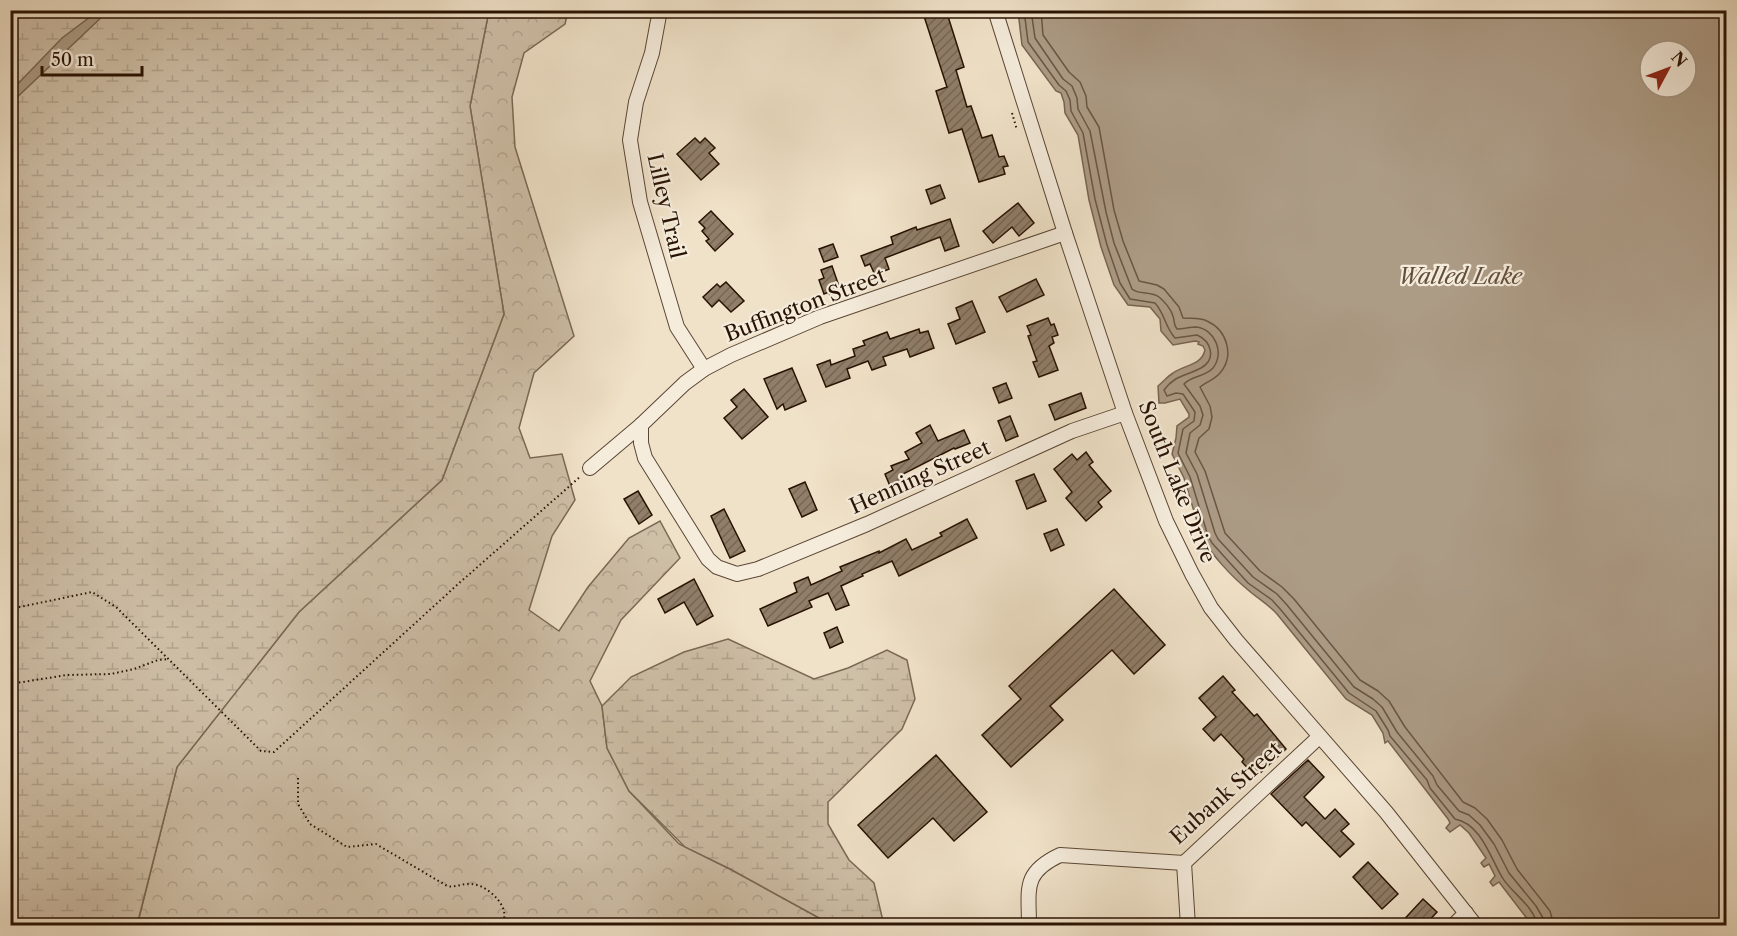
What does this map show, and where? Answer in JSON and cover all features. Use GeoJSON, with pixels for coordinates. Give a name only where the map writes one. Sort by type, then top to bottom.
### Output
{"type":"FeatureCollection","features":[{"type":"Feature","properties":{"kind":"street","name":"Lilley Trail"},"geometry":{"type":"LineString","coordinates":[[660,10],[652,53],[636,102],[630,140],[640,202],[677,327],[704,369]]}},
{"type":"Feature","properties":{"kind":"street","name":"South Lake Drive"},"geometry":{"type":"LineString","coordinates":[[995,10],[1065,233],[1125,413],[1166,521],[1202,592],[1236,640],[1386,812],[1476,926]]}},
{"type":"Feature","properties":{"kind":"street","name":"Buffington Street"},"geometry":{"type":"LineString","coordinates":[[590,468],[704,369],[747,347],[820,317],[1065,233]]}},
{"type":"Feature","properties":{"kind":"street","name":"Henning Street"},"geometry":{"type":"LineString","coordinates":[[641,425],[641,443],[645,458],[708,559],[717,567],[737,574],[758,569],[867,524],[1072,431],[1125,413]]}},
{"type":"Feature","properties":{"kind":"street","name":"Eubank Street"},"geometry":{"type":"LineString","coordinates":[[1029,926],[1030,882],[1034,871],[1045,862],[1060,855],[1184,863],[1319,737]]}},
{"type":"Feature","properties":{"kind":"street"},"geometry":{"type":"LineString","coordinates":[[1184,863],[1188,926]]}},
{"type":"Feature","properties":{"kind":"street"},"geometry":{"type":"LineString","coordinates":[[1453,926],[1466,913]]}},
{"type":"Feature","properties":{"kind":"path"},"geometry":{"type":"LineString","coordinates":[[10,609],[92,592],[116,607],[261,751],[274,752],[457,585],[590,468]]}},
{"type":"Feature","properties":{"kind":"path"},"geometry":{"type":"LineString","coordinates":[[10,684],[67,675],[111,674],[169,659]]}},
{"type":"Feature","properties":{"kind":"path"},"geometry":{"type":"LineString","coordinates":[[298,778],[298,804],[310,824],[347,847],[376,844],[447,886],[471,884],[488,890],[502,906],[505,914],[503,926]]}},
{"type":"Feature","properties":{"kind":"green space"},"geometry":{"type":"Polygon","coordinates":[[[10,11],[489,11],[470,106],[504,314],[442,480],[299,612],[177,767],[137,925],[11,925],[10,11]]]}},
{"type":"Feature","properties":{"kind":"green space"},"geometry":{"type":"Polygon","coordinates":[[[489,11],[568,11],[565,24],[524,53],[512,97],[515,147],[574,336],[534,373],[519,428],[530,458],[562,454],[575,500],[552,536],[529,610],[559,631],[588,587],[629,538],[660,521],[680,558],[621,620],[590,681],[602,706],[607,748],[629,791],[679,844],[832,925],[137,926],[177,767],[299,612],[442,480],[504,314],[470,106],[489,11]]]}},
{"type":"Feature","properties":{"kind":"green space"},"geometry":{"type":"Polygon","coordinates":[[[728,639],[814,679],[848,668],[887,650],[907,660],[915,699],[902,729],[828,802],[828,824],[849,860],[874,883],[883,921],[878,925],[832,925],[685,847],[629,791],[607,748],[602,706],[631,677],[684,652],[728,639]]]}},
{"type":"Feature","properties":{"kind":"water"},"geometry":{"type":"Polygon","coordinates":[[[98,11],[108,11],[11,103],[11,91],[62,38],[98,11]]]}},
{"type":"Feature","properties":{"kind":"water","name":"Walled Lake"},"geometry":{"type":"Polygon","coordinates":[[[1018,11],[1726,11],[1726,925],[1532,925],[1499,882],[1493,886],[1490,882],[1495,876],[1489,864],[1484,867],[1481,863],[1486,858],[1469,833],[1460,825],[1450,832],[1446,828],[1450,823],[1448,819],[1388,741],[1385,743],[1383,733],[1372,715],[1346,699],[1277,614],[1241,584],[1217,559],[1202,538],[1184,478],[1172,454],[1177,426],[1189,417],[1189,414],[1180,399],[1159,403],[1158,386],[1173,373],[1197,362],[1205,350],[1198,344],[1199,342],[1195,341],[1173,345],[1161,331],[1160,319],[1150,307],[1128,305],[1114,285],[1089,200],[1078,135],[1065,113],[1061,93],[1056,91],[1022,45],[1018,11]]]}},
{"type":"Feature","properties":{"kind":"building"},"geometry":{"type":"Polygon","coordinates":[[[922,10],[946,10],[964,67],[956,70],[967,107],[971,106],[982,138],[992,135],[999,157],[1004,156],[1008,166],[1003,167],[1005,174],[979,182],[962,129],[949,133],[936,91],[947,87],[922,10]]]}},
{"type":"Feature","properties":{"kind":"building"},"geometry":{"type":"Polygon","coordinates":[[[695,138],[700,143],[705,138],[715,148],[709,153],[719,164],[701,180],[677,154],[695,138]]]}},
{"type":"Feature","properties":{"kind":"building"},"geometry":{"type":"Polygon","coordinates":[[[940,185],[945,198],[931,204],[926,190],[940,185]]]}},
{"type":"Feature","properties":{"kind":"building"},"geometry":{"type":"Polygon","coordinates":[[[1018,203],[1034,223],[1019,236],[1012,227],[993,243],[983,231],[1018,203]]]}},
{"type":"Feature","properties":{"kind":"building"},"geometry":{"type":"Polygon","coordinates":[[[711,211],[733,234],[715,251],[706,241],[709,239],[702,231],[705,228],[699,222],[711,211]]]}},
{"type":"Feature","properties":{"kind":"building"},"geometry":{"type":"Polygon","coordinates":[[[950,219],[959,246],[945,251],[940,237],[885,258],[889,269],[875,275],[870,264],[865,266],[861,256],[893,244],[891,237],[916,227],[917,230],[950,219]]]}},
{"type":"Feature","properties":{"kind":"building"},"geometry":{"type":"Polygon","coordinates":[[[833,244],[838,257],[824,262],[819,249],[833,244]]]}},
{"type":"Feature","properties":{"kind":"building"},"geometry":{"type":"Polygon","coordinates":[[[832,266],[841,292],[830,296],[829,292],[824,294],[819,280],[824,278],[821,270],[832,266]]]}},
{"type":"Feature","properties":{"kind":"building"},"geometry":{"type":"Polygon","coordinates":[[[1036,279],[1044,295],[1007,312],[999,297],[1036,279]]]}},
{"type":"Feature","properties":{"kind":"building"},"geometry":{"type":"Polygon","coordinates":[[[726,282],[744,301],[731,312],[719,300],[712,307],[703,297],[717,284],[720,287],[726,282]]]}},
{"type":"Feature","properties":{"kind":"building"},"geometry":{"type":"Polygon","coordinates":[[[972,301],[985,332],[956,344],[948,324],[960,319],[956,308],[972,301]]]}},
{"type":"Feature","properties":{"kind":"building"},"geometry":{"type":"Polygon","coordinates":[[[1048,318],[1051,325],[1054,324],[1058,335],[1052,337],[1054,343],[1049,346],[1058,370],[1039,377],[1033,362],[1037,361],[1027,326],[1048,318]]]}},
{"type":"Feature","properties":{"kind":"building"},"geometry":{"type":"Polygon","coordinates":[[[919,329],[920,333],[928,331],[934,348],[910,357],[907,349],[883,357],[886,365],[872,370],[868,361],[847,369],[850,378],[826,387],[817,365],[830,360],[831,365],[855,356],[853,349],[865,345],[863,341],[887,332],[890,339],[919,329]]]}},
{"type":"Feature","properties":{"kind":"building"},"geometry":{"type":"Polygon","coordinates":[[[792,368],[806,401],[785,410],[783,404],[777,409],[764,379],[792,368]]]}},
{"type":"Feature","properties":{"kind":"building"},"geometry":{"type":"Polygon","coordinates":[[[1006,383],[1012,398],[999,403],[993,388],[1006,383]]]}},
{"type":"Feature","properties":{"kind":"building"},"geometry":{"type":"Polygon","coordinates":[[[744,389],[768,417],[742,439],[724,418],[737,407],[731,400],[744,389]]]}},
{"type":"Feature","properties":{"kind":"building"},"geometry":{"type":"Polygon","coordinates":[[[1081,393],[1086,408],[1055,420],[1049,405],[1081,393]]]}},
{"type":"Feature","properties":{"kind":"building"},"geometry":{"type":"Polygon","coordinates":[[[1010,416],[1018,436],[1006,441],[998,421],[1010,416]]]}},
{"type":"Feature","properties":{"kind":"building"},"geometry":{"type":"Polygon","coordinates":[[[930,425],[938,441],[964,430],[970,443],[954,448],[903,474],[905,479],[890,486],[885,474],[893,470],[891,466],[909,459],[905,452],[922,443],[916,433],[930,425]]]}},
{"type":"Feature","properties":{"kind":"building"},"geometry":{"type":"Polygon","coordinates":[[[1086,452],[1093,462],[1089,465],[1111,491],[1098,502],[1102,507],[1086,521],[1066,498],[1072,492],[1054,469],[1072,454],[1077,460],[1086,452]]]}},
{"type":"Feature","properties":{"kind":"building"},"geometry":{"type":"Polygon","coordinates":[[[1034,474],[1046,501],[1027,509],[1016,481],[1034,474]]]}},
{"type":"Feature","properties":{"kind":"building"},"geometry":{"type":"Polygon","coordinates":[[[805,482],[817,510],[802,517],[789,489],[805,482]]]}},
{"type":"Feature","properties":{"kind":"building"},"geometry":{"type":"Polygon","coordinates":[[[638,491],[652,515],[639,524],[624,499],[638,491]]]}},
{"type":"Feature","properties":{"kind":"building"},"geometry":{"type":"Polygon","coordinates":[[[724,509],[745,551],[730,558],[711,516],[724,509]]]}},
{"type":"Feature","properties":{"kind":"building"},"geometry":{"type":"Polygon","coordinates":[[[967,519],[977,538],[899,576],[892,561],[862,574],[863,576],[841,586],[849,605],[836,610],[828,593],[809,601],[812,607],[768,626],[760,609],[797,592],[794,583],[808,577],[811,585],[842,571],[840,567],[879,551],[879,553],[906,539],[912,550],[942,536],[940,533],[967,519]]]}},
{"type":"Feature","properties":{"kind":"building"},"geometry":{"type":"Polygon","coordinates":[[[1057,529],[1064,545],[1051,551],[1044,534],[1057,529]]]}},
{"type":"Feature","properties":{"kind":"building"},"geometry":{"type":"Polygon","coordinates":[[[694,579],[713,616],[697,625],[684,602],[665,613],[658,599],[694,579]]]}},
{"type":"Feature","properties":{"kind":"building"},"geometry":{"type":"Polygon","coordinates":[[[1114,589],[1165,645],[1134,674],[1112,650],[1050,706],[1063,720],[1011,767],[982,735],[1021,699],[1009,686],[1114,589]]]}},
{"type":"Feature","properties":{"kind":"building"},"geometry":{"type":"Polygon","coordinates":[[[837,627],[843,642],[830,648],[824,633],[837,627]]]}},
{"type":"Feature","properties":{"kind":"building"},"geometry":{"type":"Polygon","coordinates":[[[1223,676],[1235,690],[1232,692],[1254,716],[1257,714],[1286,749],[1256,777],[1242,762],[1244,759],[1221,734],[1214,741],[1203,729],[1216,717],[1199,698],[1223,676]]]}},
{"type":"Feature","properties":{"kind":"building"},"geometry":{"type":"Polygon","coordinates":[[[936,755],[987,812],[954,841],[933,818],[888,858],[858,825],[936,755]]]}},
{"type":"Feature","properties":{"kind":"building"},"geometry":{"type":"Polygon","coordinates":[[[1308,760],[1324,777],[1304,797],[1325,819],[1335,809],[1349,824],[1341,831],[1354,844],[1340,857],[1306,822],[1302,826],[1271,794],[1308,760]]]}},
{"type":"Feature","properties":{"kind":"building"},"geometry":{"type":"Polygon","coordinates":[[[1368,862],[1398,894],[1382,909],[1353,877],[1368,862]]]}},
{"type":"Feature","properties":{"kind":"building"},"geometry":{"type":"Polygon","coordinates":[[[1423,899],[1437,912],[1424,926],[1398,926],[1423,899]]]}}]}
